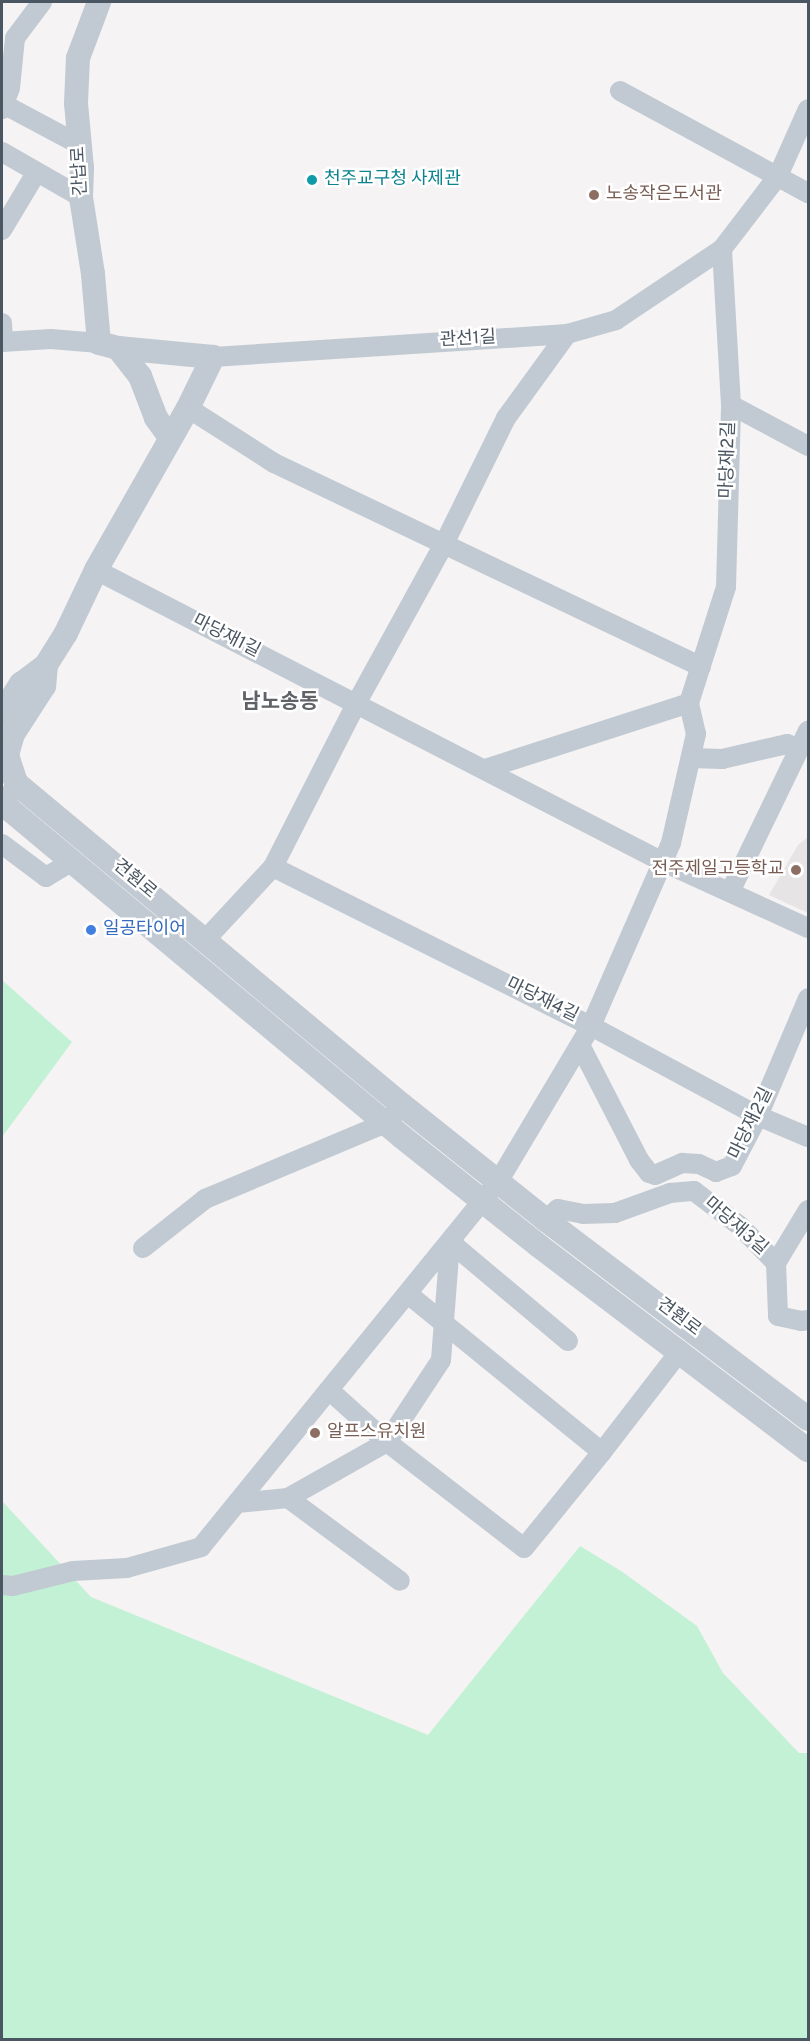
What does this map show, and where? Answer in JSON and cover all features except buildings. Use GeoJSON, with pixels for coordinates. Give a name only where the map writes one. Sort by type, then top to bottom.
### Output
{"type":"FeatureCollection","features":[{"type":"Feature","properties":{"kind":"street"},"geometry":{"type":"LineString","coordinates":[[42,2],[15,38],[10,88],[3,107],[80,145]]}},
{"type":"Feature","properties":{"kind":"street","name":"간납로"},"geometry":{"type":"LineString","coordinates":[[99,2],[78,57],[76,102],[81,197],[93,274],[109,345]]}},
{"type":"Feature","properties":{"kind":"street"},"geometry":{"type":"LineString","coordinates":[[620,91],[808,193]]}},
{"type":"Feature","properties":{"kind":"street","name":"관선1길"},"geometry":{"type":"LineString","coordinates":[[109,345],[213,357],[567,334],[616,320],[722,249],[778,176],[808,109]]}},
{"type":"Feature","properties":{"kind":"street"},"geometry":{"type":"LineString","coordinates":[[2,152],[81,197]]}},
{"type":"Feature","properties":{"kind":"street"},"geometry":{"type":"LineString","coordinates":[[2,230],[36,173]]}},
{"type":"Feature","properties":{"kind":"street","name":"마당재2길"},"geometry":{"type":"LineString","coordinates":[[689,703],[726,586],[731,405],[722,249]]}},
{"type":"Feature","properties":{"kind":"street"},"geometry":{"type":"LineString","coordinates":[[206,939],[273,867],[356,704],[444,544],[506,418],[567,334]]}},
{"type":"Feature","properties":{"kind":"street"},"geometry":{"type":"LineString","coordinates":[[2,336],[109,345],[140,376],[156,418],[170,437]]}},
{"type":"Feature","properties":{"kind":"street"},"geometry":{"type":"LineString","coordinates":[[2,714],[8,688],[21,684],[46,665],[66,633],[96,570],[188,408],[213,357]]}},
{"type":"Feature","properties":{"kind":"street"},"geometry":{"type":"LineString","coordinates":[[731,405],[808,446]]}},
{"type":"Feature","properties":{"kind":"street"},"geometry":{"type":"LineString","coordinates":[[188,408],[274,463],[701,667]]}},
{"type":"Feature","properties":{"kind":"street","name":"마당재1길"},"geometry":{"type":"LineString","coordinates":[[96,570],[485,769]]}},
{"type":"Feature","properties":{"kind":"street","name":"견훤로"},"geometry":{"type":"LineString","coordinates":[[46,665],[44,686],[13,734],[7,755],[16,783],[206,939],[402,1105],[491,1191],[539,1246],[680,1350],[808,1450]]}},
{"type":"Feature","properties":{"kind":"street"},"geometry":{"type":"LineString","coordinates":[[2,1586],[13,1586],[73,1571],[127,1568],[201,1547],[491,1191],[580,1045],[591,1026],[671,843],[696,734],[689,703],[485,769]]}},
{"type":"Feature","properties":{"kind":"street"},"geometry":{"type":"LineString","coordinates":[[731,890],[808,731]]}},
{"type":"Feature","properties":{"kind":"street"},"geometry":{"type":"LineString","coordinates":[[691,758],[722,759],[787,744],[799,750]]}},
{"type":"Feature","properties":{"kind":"street"},"geometry":{"type":"LineString","coordinates":[[485,769],[663,862],[731,890],[808,928]]}},
{"type":"Feature","properties":{"kind":"street","name":"견훤로"},"geometry":{"type":"LineString","coordinates":[[2,798],[9,809],[386,1123],[491,1191],[546,1220],[808,1419]]}},
{"type":"Feature","properties":{"kind":"street"},"geometry":{"type":"LineString","coordinates":[[2,844],[46,877],[73,861]]}},
{"type":"Feature","properties":{"kind":"street","name":"마당재4길"},"geometry":{"type":"LineString","coordinates":[[273,867],[591,1026],[758,1116],[808,1137]]}},
{"type":"Feature","properties":{"kind":"street","name":"마당재2길"},"geometry":{"type":"LineString","coordinates":[[580,1045],[639,1161],[649,1173],[655,1175],[682,1163],[699,1164],[716,1172],[732,1166],[758,1116],[808,998]]}},
{"type":"Feature","properties":{"kind":"street"},"geometry":{"type":"LineString","coordinates":[[142,1248],[205,1199],[386,1123],[402,1105]]}},
{"type":"Feature","properties":{"kind":"street","name":"마당재3길"},"geometry":{"type":"LineString","coordinates":[[546,1220],[558,1209],[583,1214],[615,1213],[670,1193],[694,1191],[740,1226],[776,1263]]}},
{"type":"Feature","properties":{"kind":"street","name":"마당재3길"},"geometry":{"type":"LineString","coordinates":[[808,1210],[776,1263],[778,1316],[801,1321],[808,1320]]}},
{"type":"Feature","properties":{"kind":"street"},"geometry":{"type":"LineString","coordinates":[[237,1503],[288,1498],[387,1442],[441,1360],[450,1242]]}},
{"type":"Feature","properties":{"kind":"street"},"geometry":{"type":"LineString","coordinates":[[450,1242],[568,1341]]}},
{"type":"Feature","properties":{"kind":"street"},"geometry":{"type":"LineString","coordinates":[[408,1294],[602,1452]]}},
{"type":"Feature","properties":{"kind":"street","name":"견훤로"},"geometry":{"type":"LineString","coordinates":[[329,1390],[387,1442],[524,1548],[602,1452],[680,1350]]}},
{"type":"Feature","properties":{"kind":"street"},"geometry":{"type":"LineString","coordinates":[[288,1498],[400,1581]]}},
{"type":"Feature","properties":{"kind":"shaded area","name":"전주제일고등학교"},"geometry":{"type":"Polygon","coordinates":[[[808,837],[808,913],[769,895],[798,845],[808,837]]]}},
{"type":"Feature","properties":{"kind":"green space"},"geometry":{"type":"Polygon","coordinates":[[[2,980],[72,1042],[2,1137],[2,980]]]}},
{"type":"Feature","properties":{"kind":"green space"},"geometry":{"type":"Polygon","coordinates":[[[2,1501],[91,1597],[428,1735],[580,1546],[621,1571],[697,1626],[723,1673],[799,1753],[808,1753],[808,2039],[2,2039],[2,1501]]]}},
{"type":"Feature","properties":{"kind":"place","name":"천주교구청 사제관"},"geometry":{"type":"Point","coordinates":[312,180]}},
{"type":"Feature","properties":{"kind":"place","name":"노송작은도서관"},"geometry":{"type":"Point","coordinates":[594,195]}},
{"type":"Feature","properties":{"kind":"place","name":"전주제일고등학교"},"geometry":{"type":"Point","coordinates":[796,870]}},
{"type":"Feature","properties":{"kind":"place","name":"일공타이어"},"geometry":{"type":"Point","coordinates":[91,930]}},
{"type":"Feature","properties":{"kind":"place","name":"알프스유치원"},"geometry":{"type":"Point","coordinates":[315,1433]}},
{"type":"Feature","properties":{"kind":"district","name":"남노송동"},"geometry":{"type":"Point","coordinates":[280,703]}}]}
